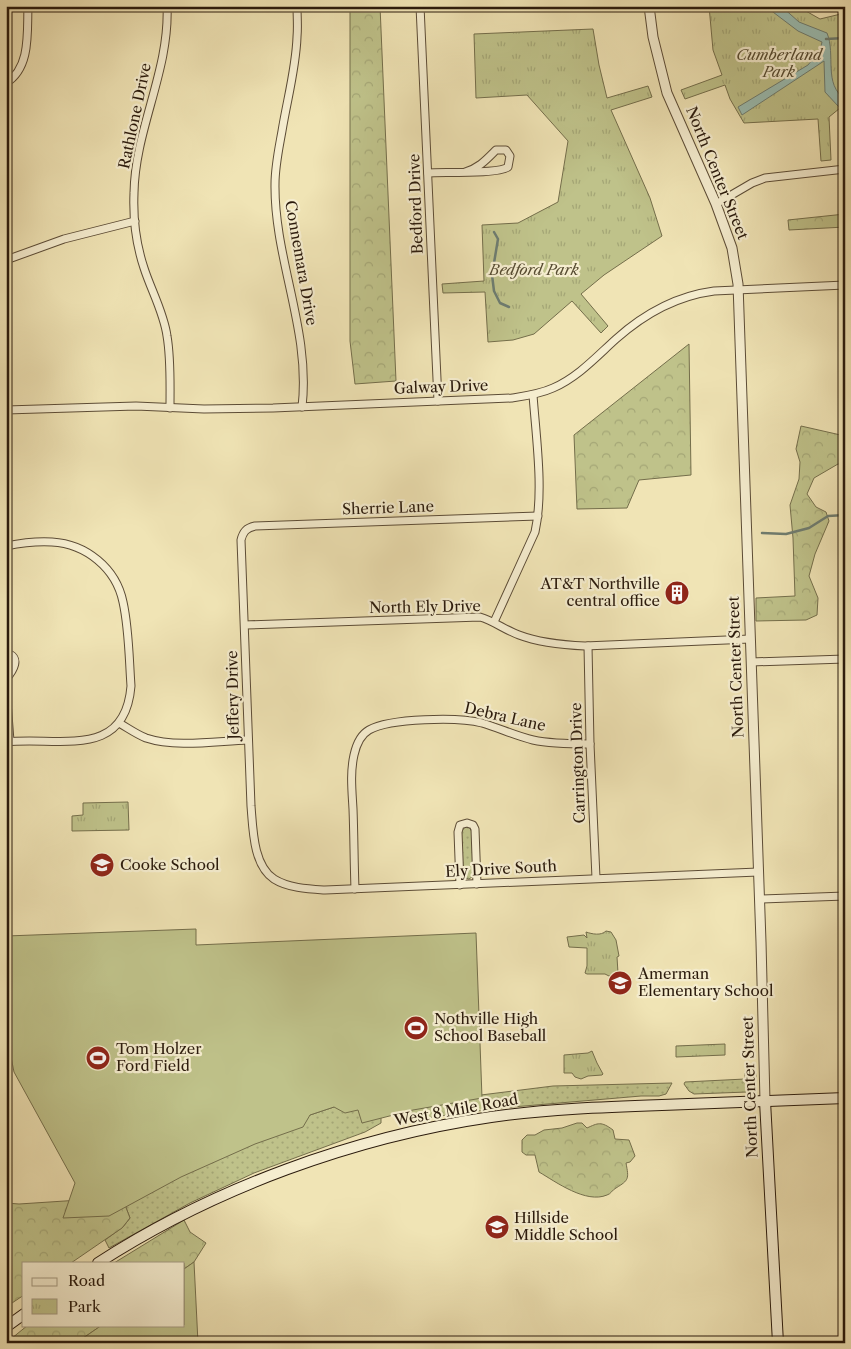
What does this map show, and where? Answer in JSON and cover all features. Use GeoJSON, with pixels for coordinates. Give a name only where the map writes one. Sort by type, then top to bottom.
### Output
{"type":"FeatureCollection","features":[{"type":"Feature","properties":{"kind":"main road","name":"West 8 Mile Road"},"geometry":{"type":"LineString","coordinates":[[100,1262],[172,1221],[250,1184],[321,1158],[385,1139],[461,1122],[535,1112],[586,1108],[845,1098]]}},
{"type":"Feature","properties":{"kind":"main road","name":"North Center Street"},"geometry":{"type":"LineString","coordinates":[[765,1101],[778,1343]]}},
{"type":"Feature","properties":{"kind":"main road"},"geometry":{"type":"LineString","coordinates":[[6,1327],[22,1315]]}},
{"type":"Feature","properties":{"kind":"street"},"geometry":{"type":"LineString","coordinates":[[6,83],[15,77],[23,62],[28,6]]}},
{"type":"Feature","properties":{"kind":"street","name":"Rathlone Drive"},"geometry":{"type":"LineString","coordinates":[[167,6],[164,50],[135,164],[134,192],[135,221],[143,265],[167,336],[170,408]]}},
{"type":"Feature","properties":{"kind":"street","name":"Connemara Drive"},"geometry":{"type":"LineString","coordinates":[[297,6],[296,46],[274,183],[276,212],[301,347],[304,374],[302,407]]}},
{"type":"Feature","properties":{"kind":"street","name":"Bedford Drive"},"geometry":{"type":"LineString","coordinates":[[420,6],[438,400]]}},
{"type":"Feature","properties":{"kind":"street","name":"North Center Street"},"geometry":{"type":"LineString","coordinates":[[649,6],[653,37],[667,93],[716,204],[732,248],[738,289],[760,899],[765,1101]]}},
{"type":"Feature","properties":{"kind":"street"},"geometry":{"type":"LineString","coordinates":[[428,173],[465,172],[502,170],[508,167],[510,156],[506,150],[496,150],[481,165],[465,172]]}},
{"type":"Feature","properties":{"kind":"street"},"geometry":{"type":"LineString","coordinates":[[716,204],[746,186],[765,178],[845,169]]}},
{"type":"Feature","properties":{"kind":"street"},"geometry":{"type":"LineString","coordinates":[[6,260],[64,239],[135,221]]}},
{"type":"Feature","properties":{"kind":"street","name":"Galway Drive"},"geometry":{"type":"LineString","coordinates":[[6,410],[136,406],[204,409],[302,407],[512,398],[533,395],[569,380],[588,366],[624,332],[646,316],[678,299],[696,293],[738,289],[845,285]]}},
{"type":"Feature","properties":{"kind":"street"},"geometry":{"type":"LineString","coordinates":[[494,622],[535,532],[538,516],[533,395]]}},
{"type":"Feature","properties":{"kind":"street","name":"Sherrie Lane"},"geometry":{"type":"LineString","coordinates":[[242,533],[249,527],[255,526],[538,516]]}},
{"type":"Feature","properties":{"kind":"street","name":"Jeffery Drive"},"geometry":{"type":"LineString","coordinates":[[242,533],[248,740],[253,831],[258,856]]}},
{"type":"Feature","properties":{"kind":"street"},"geometry":{"type":"LineString","coordinates":[[6,546],[42,541],[68,545],[97,559],[111,575],[119,589],[123,602],[131,686],[130,699],[119,723],[104,734],[86,741],[8,742],[6,688]]}},
{"type":"Feature","properties":{"kind":"street","name":"North Ely Drive"},"geometry":{"type":"LineString","coordinates":[[245,625],[480,617],[519,635],[545,642],[588,646],[750,639]]}},
{"type":"Feature","properties":{"kind":"street","name":"Carrington Drive"},"geometry":{"type":"LineString","coordinates":[[588,646],[596,878]]}},
{"type":"Feature","properties":{"kind":"street"},"geometry":{"type":"LineString","coordinates":[[6,653],[13,656],[16,661],[14,668],[6,679]]}},
{"type":"Feature","properties":{"kind":"street"},"geometry":{"type":"LineString","coordinates":[[751,662],[845,659]]}},
{"type":"Feature","properties":{"kind":"street","name":"Debra Lane"},"geometry":{"type":"LineString","coordinates":[[355,889],[352,767],[358,742],[369,730],[395,723],[468,720],[533,740],[590,744]]}},
{"type":"Feature","properties":{"kind":"street"},"geometry":{"type":"LineString","coordinates":[[119,723],[137,734],[159,742],[248,740]]}},
{"type":"Feature","properties":{"kind":"street"},"geometry":{"type":"LineString","coordinates":[[460,885],[458,832],[460,825],[467,823],[473,825],[475,829],[477,884]]}},
{"type":"Feature","properties":{"kind":"street","name":"Ely Drive South"},"geometry":{"type":"LineString","coordinates":[[258,856],[275,880],[308,889],[355,889],[758,872]]}},
{"type":"Feature","properties":{"kind":"street"},"geometry":{"type":"LineString","coordinates":[[760,899],[845,896]]}},
{"type":"Feature","properties":{"kind":"green space"},"geometry":{"type":"Polygon","coordinates":[[[350,6],[380,6],[396,381],[355,384],[350,341],[350,6]]]}},
{"type":"Feature","properties":{"kind":"green space","name":"Cumberland Park"},"geometry":{"type":"Polygon","coordinates":[[[709,6],[797,6],[820,19],[845,13],[845,104],[829,117],[831,160],[821,161],[818,119],[744,123],[730,99],[725,85],[685,99],[681,90],[722,75],[713,50],[709,6]]]}},
{"type":"Feature","properties":{"kind":"green space","name":"Bedford Park"},"geometry":{"type":"Polygon","coordinates":[[[593,29],[607,98],[648,86],[652,97],[611,110],[650,198],[662,236],[604,275],[581,294],[608,326],[601,333],[572,301],[534,334],[513,340],[488,342],[485,292],[443,293],[442,284],[484,281],[482,225],[518,223],[558,202],[568,141],[527,95],[476,98],[474,34],[593,29]]]}},
{"type":"Feature","properties":{"kind":"green space"},"geometry":{"type":"Polygon","coordinates":[[[845,214],[845,227],[789,230],[788,220],[845,214]]]}},
{"type":"Feature","properties":{"kind":"green space"},"geometry":{"type":"Polygon","coordinates":[[[689,344],[691,475],[639,480],[627,508],[577,509],[574,435],[689,344]]]}},
{"type":"Feature","properties":{"kind":"green space"},"geometry":{"type":"Polygon","coordinates":[[[801,426],[845,436],[845,464],[838,464],[814,478],[807,494],[816,507],[826,512],[829,521],[815,554],[809,576],[818,598],[817,615],[806,620],[756,621],[756,598],[795,596],[790,505],[799,479],[800,462],[796,449],[801,426]]]}},
{"type":"Feature","properties":{"kind":"green space"},"geometry":{"type":"Polygon","coordinates":[[[128,802],[129,830],[72,831],[72,816],[83,815],[83,803],[128,802]]]}},
{"type":"Feature","properties":{"kind":"green space"},"geometry":{"type":"Polygon","coordinates":[[[465,827],[469,827],[472,832],[473,874],[469,879],[465,878],[463,874],[461,832],[465,827]]]}},
{"type":"Feature","properties":{"kind":"green space"},"geometry":{"type":"Polygon","coordinates":[[[196,929],[196,945],[476,933],[482,1098],[413,1110],[362,1123],[358,1110],[345,1113],[334,1107],[310,1115],[303,1127],[255,1144],[181,1177],[109,1216],[63,1218],[75,1183],[14,1072],[6,1032],[6,936],[196,929]]]}},
{"type":"Feature","properties":{"kind":"green space"},"geometry":{"type":"Polygon","coordinates":[[[606,931],[611,932],[616,940],[619,956],[617,957],[618,973],[609,976],[605,974],[587,974],[585,973],[587,948],[569,947],[567,937],[584,935],[587,938],[586,932],[599,934],[606,931]]]}},
{"type":"Feature","properties":{"kind":"green space"},"geometry":{"type":"Polygon","coordinates":[[[725,1044],[725,1055],[676,1057],[676,1046],[725,1044]]]}},
{"type":"Feature","properties":{"kind":"green space"},"geometry":{"type":"Polygon","coordinates":[[[592,1051],[602,1075],[588,1076],[581,1079],[575,1077],[572,1073],[564,1073],[564,1055],[592,1051]]]}},
{"type":"Feature","properties":{"kind":"green space"},"geometry":{"type":"Polygon","coordinates":[[[745,1073],[756,1073],[754,1085],[747,1092],[694,1094],[684,1084],[685,1082],[745,1079],[745,1073]]]}},
{"type":"Feature","properties":{"kind":"green space"},"geometry":{"type":"Polygon","coordinates":[[[672,1083],[666,1094],[659,1096],[501,1108],[402,1121],[397,1121],[390,1110],[473,1096],[553,1086],[672,1083]]]}},
{"type":"Feature","properties":{"kind":"green space"},"geometry":{"type":"Polygon","coordinates":[[[349,1097],[381,1118],[381,1123],[365,1132],[254,1173],[190,1203],[109,1248],[105,1240],[123,1227],[130,1218],[125,1205],[152,1185],[310,1115],[334,1107],[349,1097]]]}},
{"type":"Feature","properties":{"kind":"green space"},"geometry":{"type":"Polygon","coordinates":[[[582,1123],[587,1128],[602,1124],[613,1130],[615,1139],[629,1140],[635,1156],[630,1162],[626,1163],[628,1173],[626,1181],[608,1194],[590,1197],[572,1191],[539,1172],[535,1155],[526,1155],[522,1152],[522,1140],[527,1135],[535,1135],[544,1130],[562,1128],[582,1123]]]}},
{"type":"Feature","properties":{"kind":"green space"},"geometry":{"type":"Polygon","coordinates":[[[80,1200],[125,1205],[130,1218],[122,1228],[72,1262],[22,1262],[22,1296],[6,1307],[6,1203],[19,1204],[80,1200]]]}},
{"type":"Feature","properties":{"kind":"green space"},"geometry":{"type":"Polygon","coordinates":[[[184,1220],[190,1232],[206,1243],[194,1262],[185,1268],[185,1262],[116,1262],[184,1220]]]}},
{"type":"Feature","properties":{"kind":"green space"},"geometry":{"type":"Polygon","coordinates":[[[194,1262],[198,1343],[76,1343],[101,1326],[185,1326],[185,1268],[194,1262]]]}},
{"type":"Feature","properties":{"kind":"green space"},"geometry":{"type":"Polygon","coordinates":[[[27,1326],[101,1326],[76,1343],[6,1343],[27,1326]]]}},
{"type":"Feature","properties":{"kind":"water"},"geometry":{"type":"Polygon","coordinates":[[[765,6],[781,6],[799,22],[827,33],[831,50],[832,77],[838,93],[845,99],[845,109],[838,106],[825,92],[824,61],[742,115],[738,107],[808,65],[820,50],[822,42],[798,31],[765,6]]]}},
{"type":"Feature","properties":{"kind":"waterway"},"geometry":{"type":"LineString","coordinates":[[826,39],[845,38]]}},
{"type":"Feature","properties":{"kind":"waterway"},"geometry":{"type":"LineString","coordinates":[[494,232],[498,239],[492,275],[494,291],[500,303],[509,307]]}},
{"type":"Feature","properties":{"kind":"waterway"},"geometry":{"type":"LineString","coordinates":[[762,533],[786,534],[809,528],[828,516],[845,515]]}},
{"type":"Feature","properties":{"kind":"place","name":"AT&T Northville central office"},"geometry":{"type":"Point","coordinates":[677,593]}},
{"type":"Feature","properties":{"kind":"place","name":"Cooke School"},"geometry":{"type":"Point","coordinates":[102,865]}},
{"type":"Feature","properties":{"kind":"place","name":"Amerman Elementary School"},"geometry":{"type":"Point","coordinates":[620,983]}},
{"type":"Feature","properties":{"kind":"place","name":"Nothville High School Baseball"},"geometry":{"type":"Point","coordinates":[416,1028]}},
{"type":"Feature","properties":{"kind":"place","name":"Tom Holzer Ford Field"},"geometry":{"type":"Point","coordinates":[98,1058]}},
{"type":"Feature","properties":{"kind":"place","name":"Hillside Middle School"},"geometry":{"type":"Point","coordinates":[497,1227]}}]}
